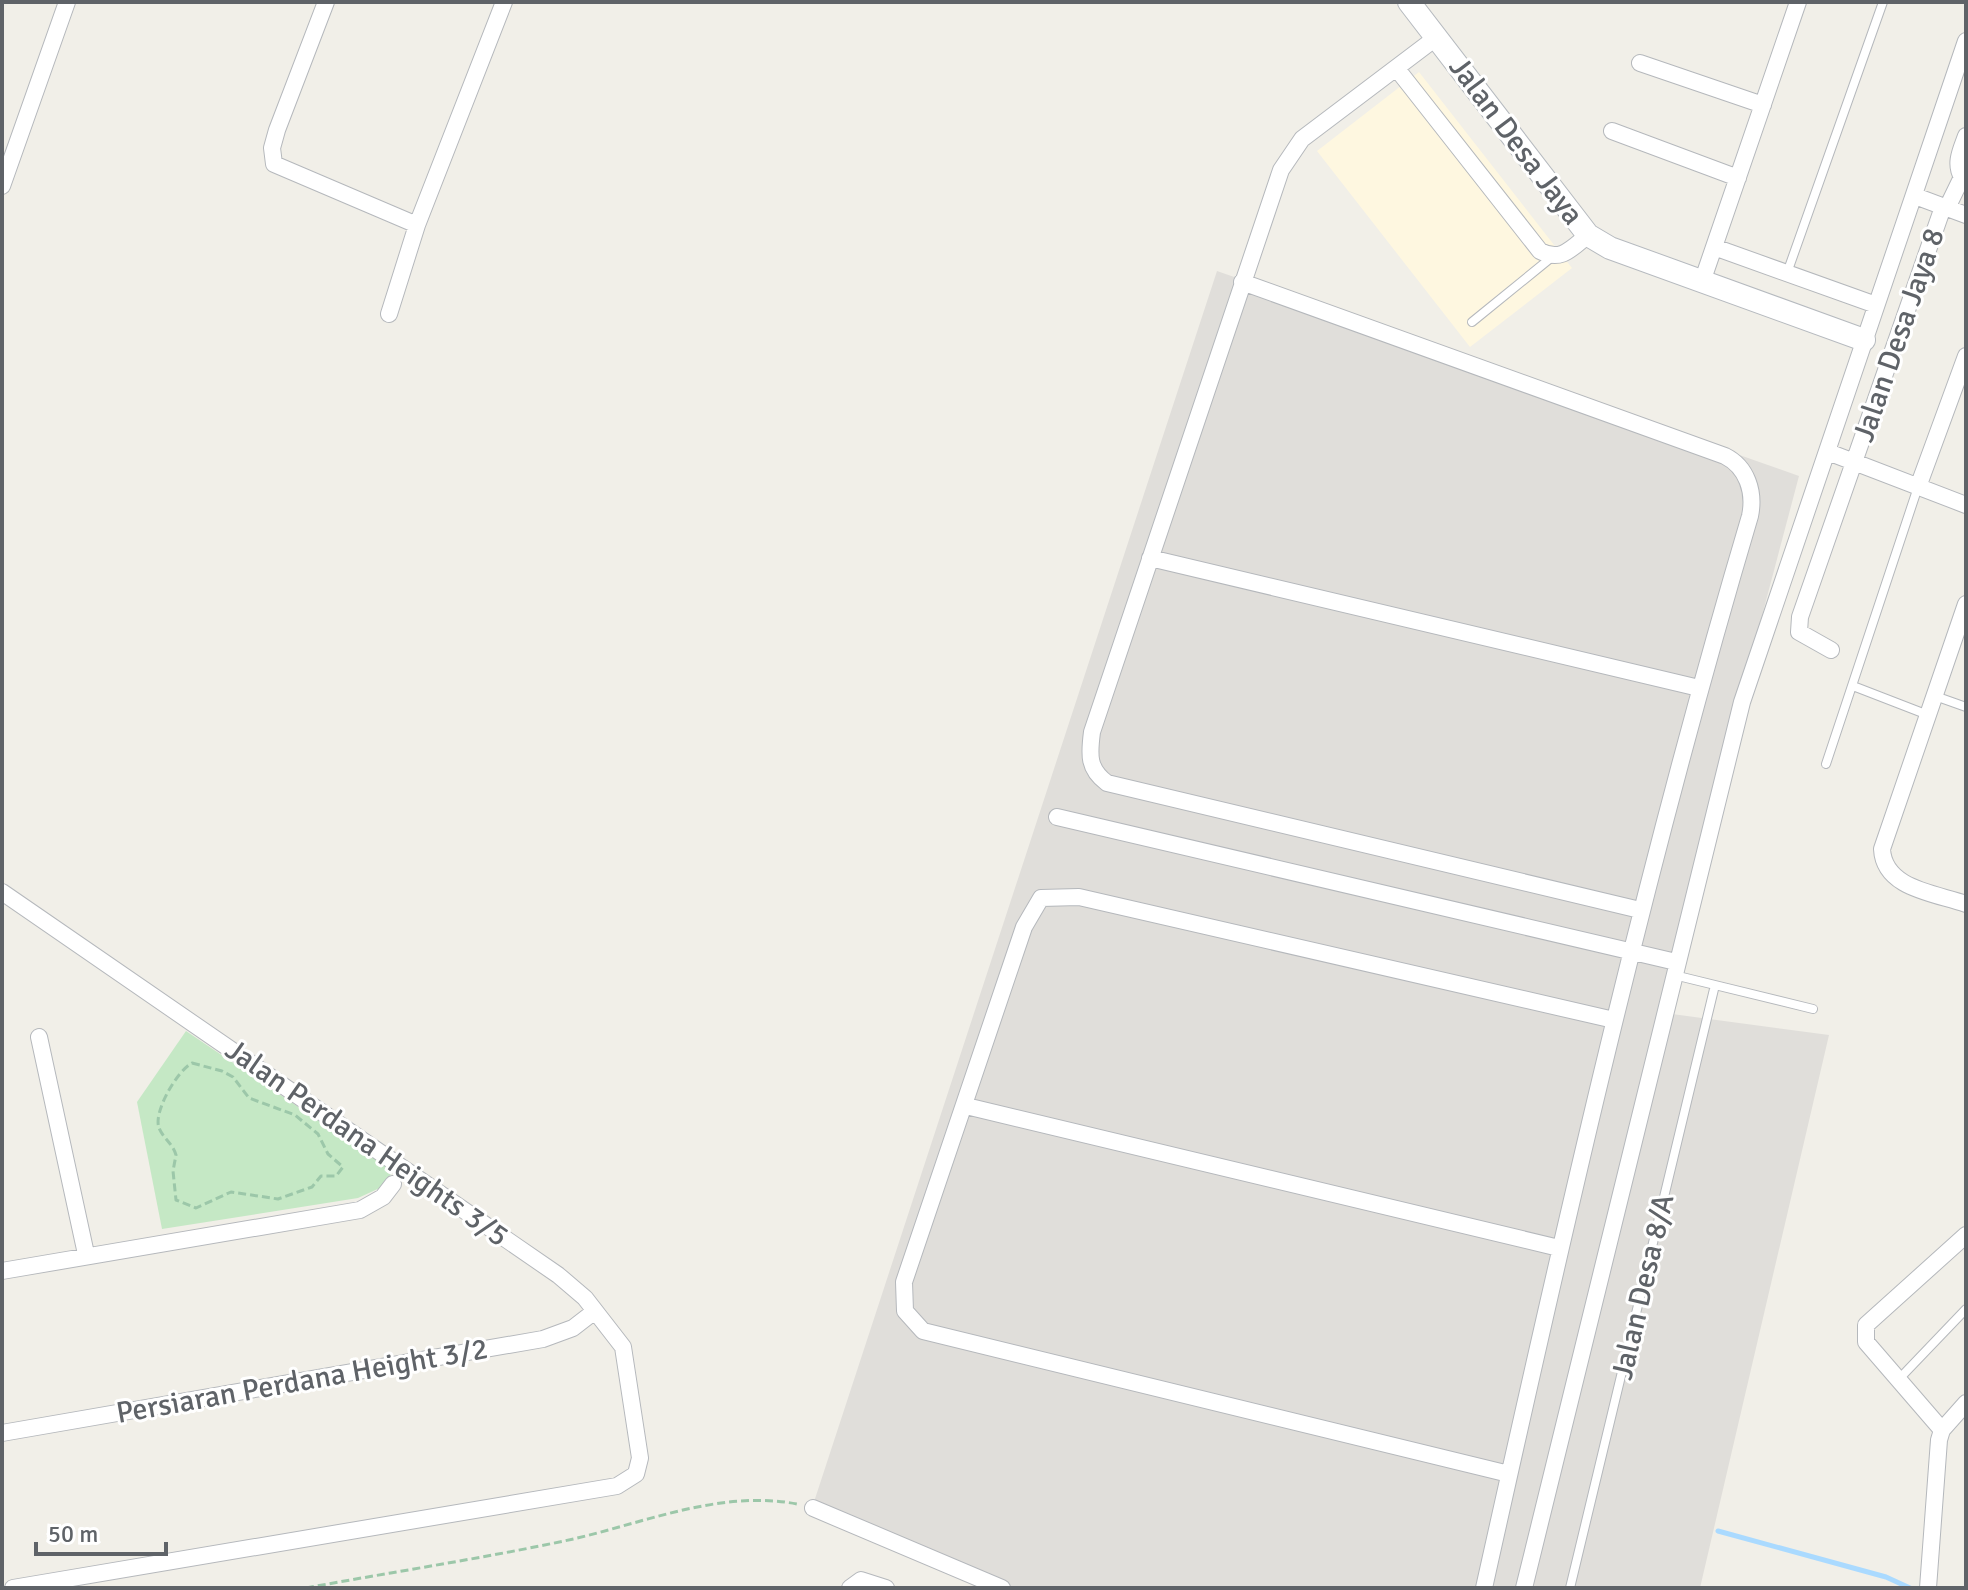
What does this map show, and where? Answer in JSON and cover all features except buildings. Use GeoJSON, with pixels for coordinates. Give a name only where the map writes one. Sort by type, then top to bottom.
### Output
{"type":"FeatureCollection","features":[{"type":"Feature","properties":{"kind":"street"},"geometry":{"type":"LineString","coordinates":[[2,186],[67,2]]}},
{"type":"Feature","properties":{"kind":"street"},"geometry":{"type":"LineString","coordinates":[[326,2],[277,130],[272,148],[274,164],[417,225]]}},
{"type":"Feature","properties":{"kind":"street"},"geometry":{"type":"LineString","coordinates":[[389,314],[417,225],[504,2]]}},
{"type":"Feature","properties":{"kind":"street","name":"Jalan Desa Jaya"},"geometry":{"type":"LineString","coordinates":[[1409,2],[1588,235],[1610,248],[1864,340]]}},
{"type":"Feature","properties":{"kind":"street"},"geometry":{"type":"LineString","coordinates":[[1702,282],[1798,2]]}},
{"type":"Feature","properties":{"kind":"street"},"geometry":{"type":"LineString","coordinates":[[1437,37],[1302,139],[1289,153],[1242,282],[1092,732],[1090,762],[1096,775],[1107,783],[1640,910]]}},
{"type":"Feature","properties":{"kind":"street","name":"Jalan Desa Jaya 8"},"geometry":{"type":"LineString","coordinates":[[1524,1588],[1742,702],[1966,41]]}},
{"type":"Feature","properties":{"kind":"street"},"geometry":{"type":"LineString","coordinates":[[1640,63],[1763,105]]}},
{"type":"Feature","properties":{"kind":"street"},"geometry":{"type":"LineString","coordinates":[[1397,69],[1540,251],[1552,257],[1564,255],[1588,235]]}},
{"type":"Feature","properties":{"kind":"street"},"geometry":{"type":"LineString","coordinates":[[1612,131],[1738,178]]}},
{"type":"Feature","properties":{"kind":"street","name":"Jalan Desa Jaya 8"},"geometry":{"type":"LineString","coordinates":[[1831,650],[1804,636],[1797,626],[1945,207],[1964,178],[1958,170],[1966,136]]}},
{"type":"Feature","properties":{"kind":"street"},"geometry":{"type":"LineString","coordinates":[[1915,196],[1966,215]]}},
{"type":"Feature","properties":{"kind":"street"},"geometry":{"type":"LineString","coordinates":[[1714,247],[1876,305]]}},
{"type":"Feature","properties":{"kind":"street"},"geometry":{"type":"LineString","coordinates":[[1242,282],[1725,456],[1738,463],[1753,503],[1699,688],[1640,910],[1559,1248],[1484,1588]]}},
{"type":"Feature","properties":{"kind":"street"},"geometry":{"type":"LineString","coordinates":[[1918,487],[1966,356]]}},
{"type":"Feature","properties":{"kind":"street","name":"Jalan Desa Jaya 8"},"geometry":{"type":"LineString","coordinates":[[1828,452],[1966,505]]}},
{"type":"Feature","properties":{"kind":"street"},"geometry":{"type":"LineString","coordinates":[[1150,558],[1699,688]]}},
{"type":"Feature","properties":{"kind":"street"},"geometry":{"type":"LineString","coordinates":[[1966,604],[1884,841],[1882,857],[1887,872],[1895,879],[1966,904]]}},
{"type":"Feature","properties":{"kind":"street"},"geometry":{"type":"LineString","coordinates":[[1057,817],[1630,952],[1675,968]]}},
{"type":"Feature","properties":{"kind":"street","name":"Jalan Perdana Heights 3/5"},"geometry":{"type":"LineString","coordinates":[[2,892],[558,1275],[595,1311],[623,1347],[640,1458],[636,1474],[617,1486],[13,1588]]}},
{"type":"Feature","properties":{"kind":"street"},"geometry":{"type":"LineString","coordinates":[[1509,1474],[923,1331],[905,1311],[904,1282],[1024,927],[1041,898],[1059,895],[1614,1020]]}},
{"type":"Feature","properties":{"kind":"street"},"geometry":{"type":"LineString","coordinates":[[39,1037],[86,1254]]}},
{"type":"Feature","properties":{"kind":"street"},"geometry":{"type":"LineString","coordinates":[[966,1106],[1559,1248]]}},
{"type":"Feature","properties":{"kind":"street"},"geometry":{"type":"LineString","coordinates":[[2,1271],[86,1254],[360,1210],[383,1197],[393,1184]]}},
{"type":"Feature","properties":{"kind":"street"},"geometry":{"type":"LineString","coordinates":[[1942,1430],[1866,1342],[1866,1325],[1966,1235]]}},
{"type":"Feature","properties":{"kind":"street","name":"Persiaran Perdana Height 3/2"},"geometry":{"type":"LineString","coordinates":[[2,1433],[543,1339],[573,1328],[595,1311]]}},
{"type":"Feature","properties":{"kind":"street"},"geometry":{"type":"LineString","coordinates":[[1928,1584],[1942,1430],[1966,1403]]}},
{"type":"Feature","properties":{"kind":"street"},"geometry":{"type":"LineString","coordinates":[[813,1508],[1002,1588]]}},
{"type":"Feature","properties":{"kind":"street"},"geometry":{"type":"LineString","coordinates":[[850,1588],[861,1580],[886,1588]]}},
{"type":"Feature","properties":{"kind":"lane"},"geometry":{"type":"LineString","coordinates":[[1787,274],[1883,2]]}},
{"type":"Feature","properties":{"kind":"lane"},"geometry":{"type":"LineString","coordinates":[[1472,322],[1552,257]]}},
{"type":"Feature","properties":{"kind":"lane"},"geometry":{"type":"LineString","coordinates":[[1826,764],[1918,487]]}},
{"type":"Feature","properties":{"kind":"lane"},"geometry":{"type":"LineString","coordinates":[[1853,686],[1929,715]]}},
{"type":"Feature","properties":{"kind":"lane"},"geometry":{"type":"LineString","coordinates":[[1935,696],[1966,707]]}},
{"type":"Feature","properties":{"kind":"lane"},"geometry":{"type":"LineString","coordinates":[[1675,968],[1715,985],[1813,1009]]}},
{"type":"Feature","properties":{"kind":"lane","name":"Jalan Desa 8/A"},"geometry":{"type":"LineString","coordinates":[[1570,1588],[1715,985]]}},
{"type":"Feature","properties":{"kind":"lane"},"geometry":{"type":"LineString","coordinates":[[1898,1380],[1966,1309]]}},
{"type":"Feature","properties":{"kind":"path"},"geometry":{"type":"LineString","coordinates":[[192,1063],[222,1071],[233,1077],[249,1098],[295,1115],[318,1134],[328,1154],[343,1167],[336,1176],[321,1176],[312,1187],[278,1199],[231,1192],[196,1208],[182,1206],[176,1200],[174,1147],[159,1128],[159,1117],[170,1084],[180,1070],[192,1063]]}},
{"type":"Feature","properties":{"kind":"path"},"geometry":{"type":"LineString","coordinates":[[306,1588],[559,1542],[714,1504],[765,1499],[813,1508]]}},
{"type":"Feature","properties":{"kind":"shaded area"},"geometry":{"type":"Polygon","coordinates":[[[1419,72],[1572,268],[1470,347],[1317,151],[1419,72]]]}},
{"type":"Feature","properties":{"kind":"shaded area"},"geometry":{"type":"Polygon","coordinates":[[[1217,271],[1799,476],[1657,1012],[1829,1035],[1700,1588],[1013,1588],[811,1511],[1217,271]]]}},
{"type":"Feature","properties":{"kind":"green space"},"geometry":{"type":"Polygon","coordinates":[[[186,1031],[393,1171],[382,1187],[358,1198],[162,1229],[137,1102],[186,1031]]]}},
{"type":"Feature","properties":{"kind":"waterway"},"geometry":{"type":"LineString","coordinates":[[1718,1531],[1886,1577],[1910,1588]]}}]}
